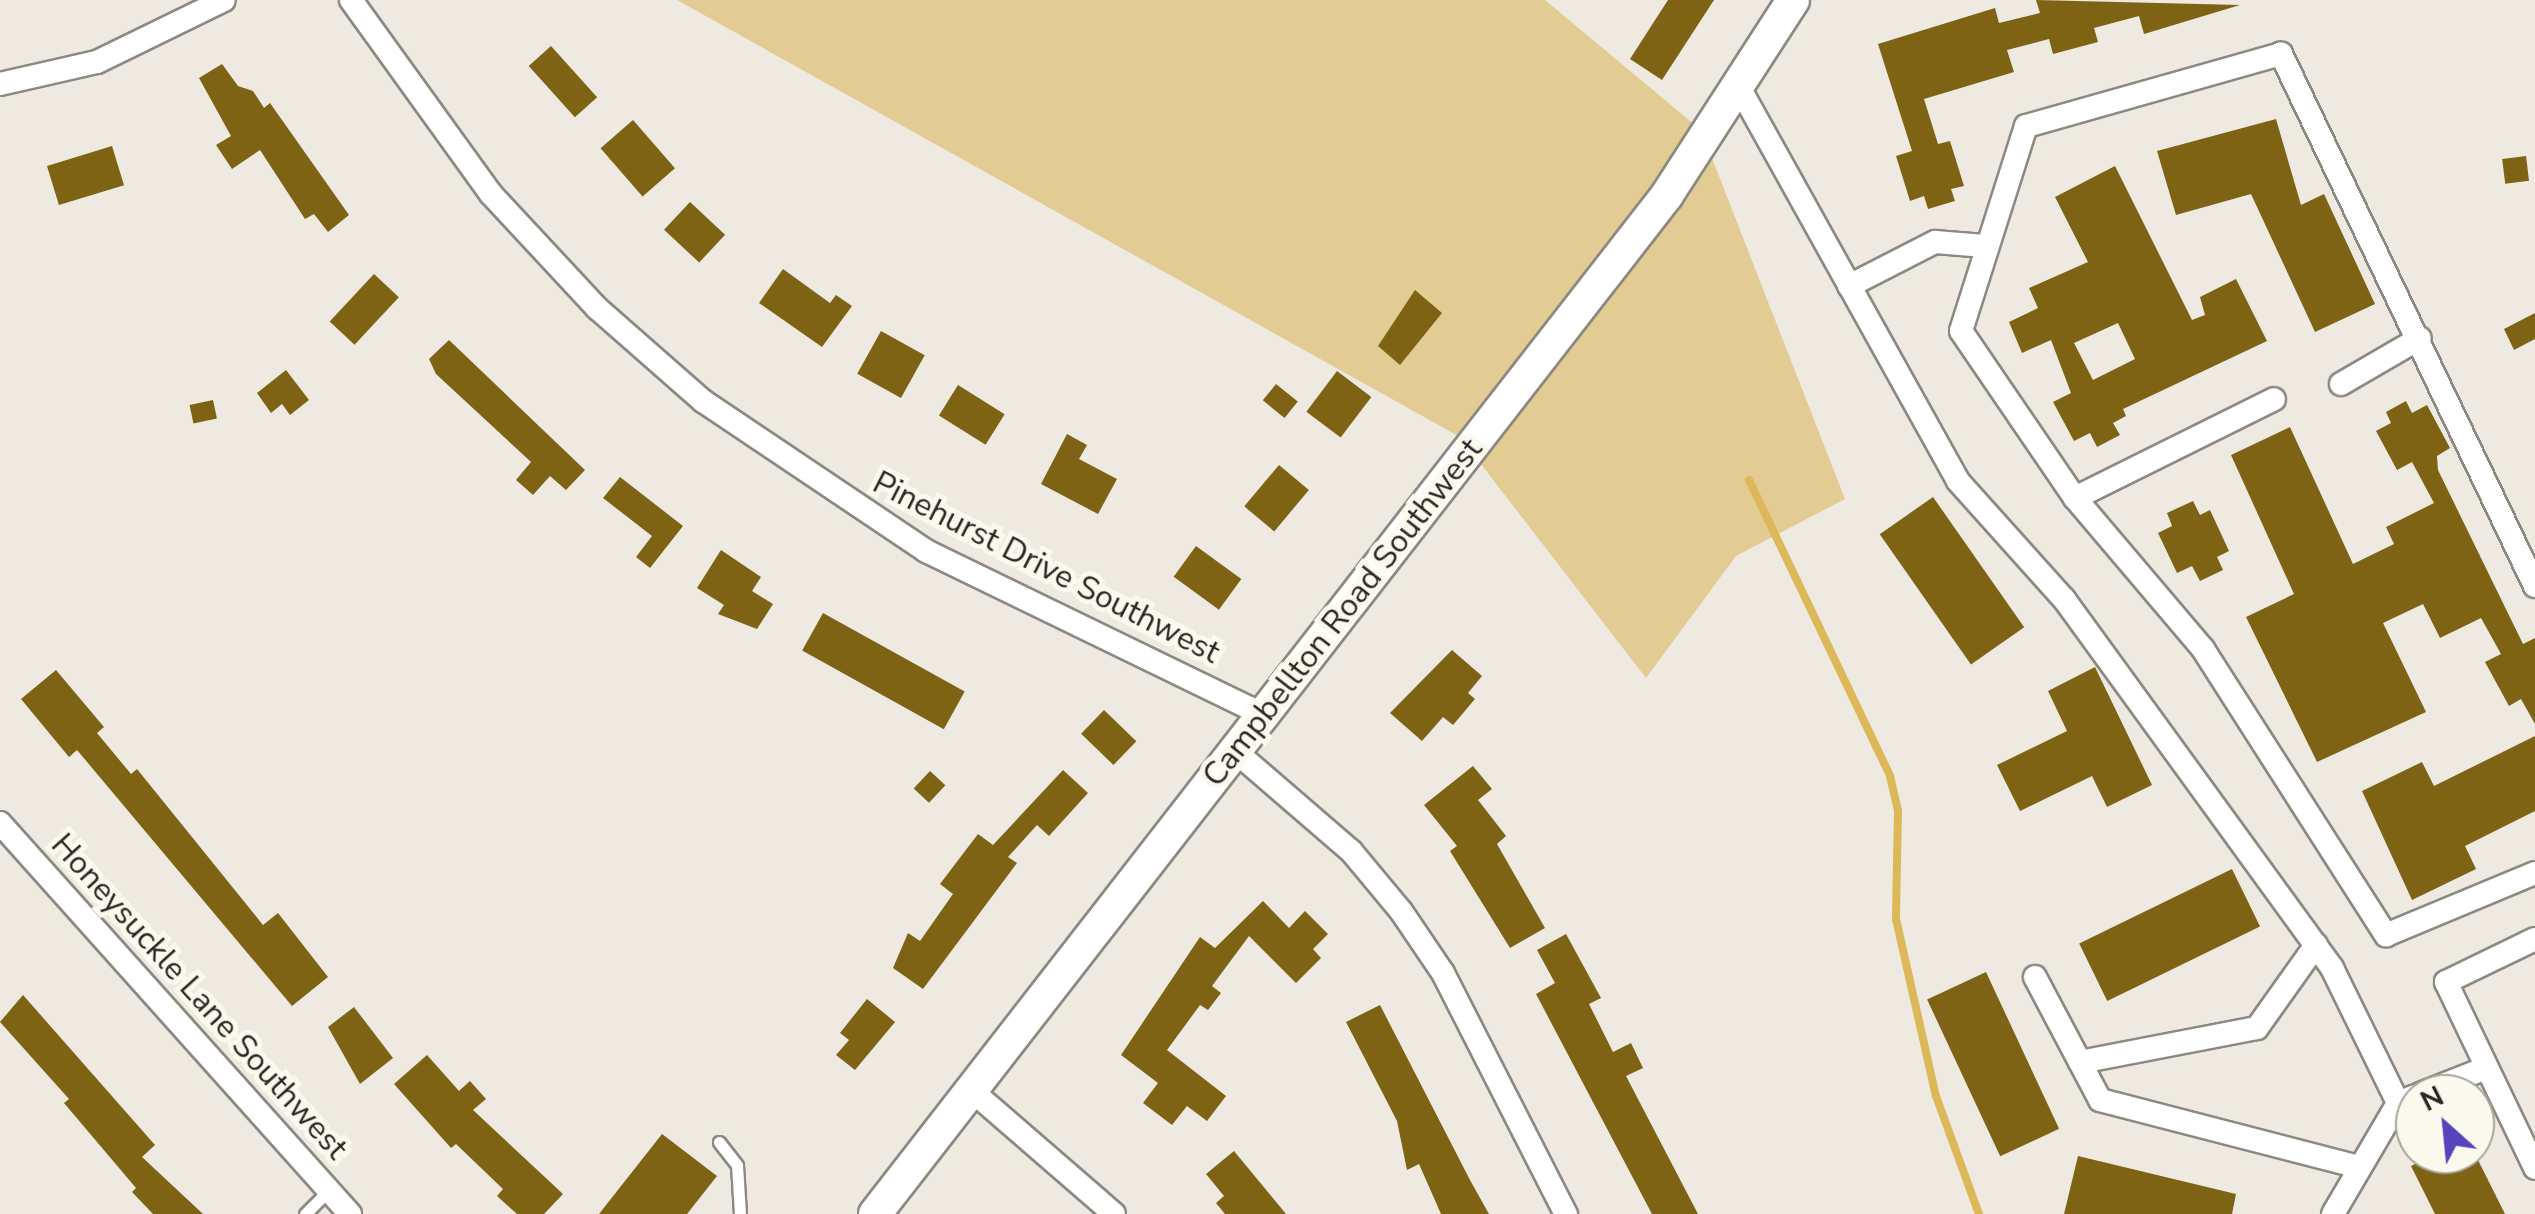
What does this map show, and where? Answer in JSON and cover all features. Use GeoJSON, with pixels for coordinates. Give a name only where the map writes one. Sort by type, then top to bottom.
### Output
{"type":"FeatureCollection","features":[{"type":"Feature","properties":{"kind":"main road","name":"Campbellton Road Southwest"},"geometry":{"type":"LineString","coordinates":[[875,1214],[1667,196],[1740,90],[1793,0]]}},
{"type":"Feature","properties":{"kind":"street"},"geometry":{"type":"LineString","coordinates":[[0,84],[97,62],[224,0]]}},
{"type":"Feature","properties":{"kind":"street","name":"Pinehurst Drive Southwest"},"geometry":{"type":"LineString","coordinates":[[350,0],[490,194],[597,308],[702,400],[926,551],[1263,715]]}},
{"type":"Feature","properties":{"kind":"street"},"geometry":{"type":"LineString","coordinates":[[2535,586],[2420,338],[2281,54],[2026,126],[1961,331],[2074,498],[2203,650],[2386,935],[2535,873]]}},
{"type":"Feature","properties":{"kind":"street"},"geometry":{"type":"LineString","coordinates":[[1740,90],[1958,480],[2064,599],[2316,945],[2396,1074]]}},
{"type":"Feature","properties":{"kind":"street"},"geometry":{"type":"LineString","coordinates":[[1849,286],[1935,242],[1985,246]]}},
{"type":"Feature","properties":{"kind":"street"},"geometry":{"type":"LineString","coordinates":[[2341,384],[2420,338]]}},
{"type":"Feature","properties":{"kind":"street"},"geometry":{"type":"LineString","coordinates":[[2074,498],[2274,399]]}},
{"type":"Feature","properties":{"kind":"street"},"geometry":{"type":"LineString","coordinates":[[1235,751],[1297,799],[1401,911],[1443,974],[1566,1214]]}},
{"type":"Feature","properties":{"kind":"street","name":"Honeysuckle Lane Southwest"},"geometry":{"type":"LineString","coordinates":[[0,823],[350,1214]]}},
{"type":"Feature","properties":{"kind":"street"},"geometry":{"type":"LineString","coordinates":[[2535,939],[2446,982],[2486,1068],[2528,1131],[2535,1168]]}},
{"type":"Feature","properties":{"kind":"street"},"geometry":{"type":"LineString","coordinates":[[2080,1062],[2257,1028],[2316,945]]}},
{"type":"Feature","properties":{"kind":"street"},"geometry":{"type":"LineString","coordinates":[[2035,977],[2100,1100],[2360,1167]]}},
{"type":"Feature","properties":{"kind":"street"},"geometry":{"type":"LineString","coordinates":[[2471,1074],[2486,1068]]}},
{"type":"Feature","properties":{"kind":"street"},"geometry":{"type":"LineString","coordinates":[[971,1090],[1114,1214]]}},
{"type":"Feature","properties":{"kind":"street"},"geometry":{"type":"LineString","coordinates":[[2332,1214],[2395,1120]]}},
{"type":"Feature","properties":{"kind":"lane"},"geometry":{"type":"LineString","coordinates":[[720,1142],[736,1166],[740,1214]]}},
{"type":"Feature","properties":{"kind":"lane"},"geometry":{"type":"LineString","coordinates":[[304,1214],[328,1190]]}},
{"type":"Feature","properties":{"kind":"shaded area"},"geometry":{"type":"Polygon","coordinates":[[[677,0],[1545,0],[1701,130],[1845,499],[1736,556],[1646,678],[1460,437],[677,0]]]}},
{"type":"Feature","properties":{"kind":"building"},"geometry":{"type":"Polygon","coordinates":[[[1668,0],[1714,0],[1662,80],[1630,59],[1668,0]]]}},
{"type":"Feature","properties":{"kind":"building"},"geometry":{"type":"Polygon","coordinates":[[[2036,0],[2240,5],[2144,34],[2139,16],[2094,28],[2098,42],[2053,54],[2049,39],[2007,50],[2014,72],[1924,99],[1938,144],[1950,141],[1964,186],[1951,189],[1955,201],[1928,209],[1924,196],[1910,201],[1896,156],[1912,151],[1878,44],[1995,8],[1999,23],[2040,13],[2036,0]]]}},
{"type":"Feature","properties":{"kind":"building"},"geometry":{"type":"Polygon","coordinates":[[[551,46],[597,97],[575,117],[529,66],[551,46]]]}},
{"type":"Feature","properties":{"kind":"building"},"geometry":{"type":"Polygon","coordinates":[[[222,64],[238,86],[253,91],[264,108],[270,103],[349,215],[328,232],[314,214],[305,219],[260,150],[232,169],[216,145],[231,136],[199,78],[222,64]]]}},
{"type":"Feature","properties":{"kind":"building"},"geometry":{"type":"Polygon","coordinates":[[[2276,119],[2301,205],[2324,194],[2375,304],[2315,332],[2251,194],[2176,215],[2157,151],[2276,119]]]}},
{"type":"Feature","properties":{"kind":"building"},"geometry":{"type":"Polygon","coordinates":[[[633,120],[675,168],[643,197],[601,148],[633,120]]]}},
{"type":"Feature","properties":{"kind":"building"},"geometry":{"type":"Polygon","coordinates":[[[112,146],[124,185],[59,205],[47,166],[112,146]]]}},
{"type":"Feature","properties":{"kind":"building"},"geometry":{"type":"Polygon","coordinates":[[[2526,156],[2529,181],[2505,184],[2502,159],[2526,156]]]}},
{"type":"Feature","properties":{"kind":"building"},"geometry":{"type":"Polygon","coordinates":[[[2115,166],[2192,320],[2205,315],[2200,297],[2236,279],[2267,341],[2123,409],[2126,416],[2113,423],[2120,435],[2097,447],[2090,433],[2074,441],[2053,402],[2071,393],[2051,340],[2022,353],[2009,322],[2038,308],[2029,288],[2088,262],[2055,197],[2115,166]],[[2118,323],[2074,343],[2093,380],[2135,359],[2118,323]]]}},
{"type":"Feature","properties":{"kind":"building"},"geometry":{"type":"Polygon","coordinates":[[[690,202],[725,235],[699,263],[664,230],[690,202]]]}},
{"type":"Feature","properties":{"kind":"building"},"geometry":{"type":"Polygon","coordinates":[[[783,269],[830,303],[836,295],[852,306],[822,347],[759,303],[783,269]]]}},
{"type":"Feature","properties":{"kind":"building"},"geometry":{"type":"Polygon","coordinates":[[[374,274],[399,297],[355,345],[330,322],[374,274]]]}},
{"type":"Feature","properties":{"kind":"building"},"geometry":{"type":"Polygon","coordinates":[[[1415,290],[1442,313],[1400,365],[1378,346],[1415,290]]]}},
{"type":"Feature","properties":{"kind":"building"},"geometry":{"type":"Polygon","coordinates":[[[2535,313],[2535,339],[2514,350],[2504,329],[2535,313]]]}},
{"type":"Feature","properties":{"kind":"building"},"geometry":{"type":"Polygon","coordinates":[[[881,331],[925,355],[901,398],[857,374],[881,331]]]}},
{"type":"Feature","properties":{"kind":"building"},"geometry":{"type":"Polygon","coordinates":[[[449,340],[585,470],[566,490],[550,476],[533,495],[516,480],[531,462],[436,374],[429,359],[449,340]]]}},
{"type":"Feature","properties":{"kind":"building"},"geometry":{"type":"Polygon","coordinates":[[[286,370],[309,400],[290,415],[282,404],[271,413],[257,393],[286,370]]]}},
{"type":"Feature","properties":{"kind":"building"},"geometry":{"type":"Polygon","coordinates":[[[1337,371],[1371,397],[1341,438],[1306,412],[1337,371]]]}},
{"type":"Feature","properties":{"kind":"building"},"geometry":{"type":"Polygon","coordinates":[[[1276,384],[1298,402],[1285,418],[1263,400],[1276,384]]]}},
{"type":"Feature","properties":{"kind":"building"},"geometry":{"type":"Polygon","coordinates":[[[958,385],[1005,414],[986,445],[939,416],[958,385]]]}},
{"type":"Feature","properties":{"kind":"building"},"geometry":{"type":"Polygon","coordinates":[[[213,400],[217,419],[193,424],[190,405],[213,400]]]}},
{"type":"Feature","properties":{"kind":"building"},"geometry":{"type":"Polygon","coordinates":[[[2406,401],[2412,413],[2427,405],[2450,448],[2437,456],[2438,470],[2523,644],[2535,638],[2535,724],[2521,699],[2509,706],[2485,662],[2501,654],[2481,618],[2440,638],[2423,604],[2383,623],[2426,712],[2317,762],[2246,617],[2294,594],[2231,455],[2290,427],[2353,564],[2394,544],[2386,527],[2434,503],[2412,462],[2397,470],[2376,431],[2391,423],[2386,412],[2406,401]]]}},
{"type":"Feature","properties":{"kind":"building"},"geometry":{"type":"Polygon","coordinates":[[[1067,434],[1087,445],[1079,459],[1117,479],[1098,514],[1041,484],[1067,434]]]}},
{"type":"Feature","properties":{"kind":"building"},"geometry":{"type":"Polygon","coordinates":[[[1279,465],[1309,490],[1274,531],[1244,506],[1279,465]]]}},
{"type":"Feature","properties":{"kind":"building"},"geometry":{"type":"Polygon","coordinates":[[[620,477],[683,526],[650,568],[636,557],[652,536],[603,498],[620,477]]]}},
{"type":"Feature","properties":{"kind":"building"},"geometry":{"type":"Polygon","coordinates":[[[1933,497],[2024,627],[1971,665],[1880,534],[1933,497]]]}},
{"type":"Feature","properties":{"kind":"building"},"geometry":{"type":"Polygon","coordinates":[[[2193,501],[2200,515],[2210,510],[2229,551],[2217,557],[2223,570],[2200,581],[2192,566],[2177,573],[2158,533],[2172,526],[2167,513],[2193,501]]]}},
{"type":"Feature","properties":{"kind":"building"},"geometry":{"type":"Polygon","coordinates":[[[1196,546],[1241,579],[1219,610],[1174,577],[1196,546]]]}},
{"type":"Feature","properties":{"kind":"building"},"geometry":{"type":"Polygon","coordinates":[[[721,550],[761,577],[752,591],[773,604],[757,629],[718,614],[724,605],[697,588],[721,550]]]}},
{"type":"Feature","properties":{"kind":"building"},"geometry":{"type":"Polygon","coordinates":[[[823,613],[965,692],[944,729],[802,651],[823,613]]]}},
{"type":"Feature","properties":{"kind":"building"},"geometry":{"type":"Polygon","coordinates":[[[1452,650],[1482,676],[1468,693],[1475,699],[1453,725],[1443,717],[1422,741],[1390,713],[1452,650]]]}},
{"type":"Feature","properties":{"kind":"building"},"geometry":{"type":"Polygon","coordinates":[[[2095,667],[2152,785],[2107,807],[2092,776],[2020,811],[1997,765],[2067,731],[2048,691],[2095,667]]]}},
{"type":"Feature","properties":{"kind":"building"},"geometry":{"type":"Polygon","coordinates":[[[56,670],[104,727],[97,733],[131,774],[137,769],[263,925],[278,913],[328,977],[292,1006],[77,750],[69,757],[21,699],[56,670]]]}},
{"type":"Feature","properties":{"kind":"building"},"geometry":{"type":"Polygon","coordinates":[[[1104,710],[1136,741],[1113,765],[1081,734],[1104,710]]]}},
{"type":"Feature","properties":{"kind":"building"},"geometry":{"type":"Polygon","coordinates":[[[2535,736],[2535,811],[2465,846],[2476,869],[2412,900],[2362,791],[2422,762],[2434,786],[2535,736]]]}},
{"type":"Feature","properties":{"kind":"building"},"geometry":{"type":"Polygon","coordinates":[[[1473,766],[1492,789],[1478,800],[1506,836],[1497,844],[1545,928],[1510,948],[1450,851],[1457,846],[1424,805],[1473,766]]]}},
{"type":"Feature","properties":{"kind":"building"},"geometry":{"type":"Polygon","coordinates":[[[1063,770],[1088,793],[1049,836],[1037,825],[1008,857],[1017,863],[923,989],[893,968],[908,933],[920,941],[953,894],[940,884],[978,834],[993,845],[1063,770]]]}},
{"type":"Feature","properties":{"kind":"building"},"geometry":{"type":"Polygon","coordinates":[[[930,771],[945,785],[929,803],[914,789],[930,771]]]}},
{"type":"Feature","properties":{"kind":"building"},"geometry":{"type":"Polygon","coordinates":[[[2232,869],[2260,927],[2107,1001],[2079,944],[2232,869]]]}},
{"type":"Feature","properties":{"kind":"building"},"geometry":{"type":"Polygon","coordinates":[[[1263,901],[1289,928],[1305,911],[1328,934],[1313,949],[1321,958],[1296,983],[1249,936],[1212,986],[1221,993],[1208,1010],[1200,1005],[1167,1050],[1226,1096],[1207,1121],[1187,1106],[1172,1125],[1143,1103],[1158,1083],[1121,1055],[1200,937],[1215,948],[1263,901]]]}},
{"type":"Feature","properties":{"kind":"building"},"geometry":{"type":"Polygon","coordinates":[[[1566,934],[1601,998],[1589,1004],[1613,1052],[1631,1043],[1643,1068],[1626,1076],[1698,1214],[1652,1214],[1536,994],[1555,983],[1537,950],[1566,934]]]}},
{"type":"Feature","properties":{"kind":"building"},"geometry":{"type":"Polygon","coordinates":[[[1986,972],[2059,1129],[2000,1156],[1927,999],[1986,972]]]}},
{"type":"Feature","properties":{"kind":"building"},"geometry":{"type":"Polygon","coordinates":[[[23,995],[155,1145],[142,1157],[203,1214],[153,1214],[132,1192],[136,1188],[64,1103],[69,1099],[0,1022],[23,995]]]}},
{"type":"Feature","properties":{"kind":"building"},"geometry":{"type":"Polygon","coordinates":[[[867,999],[895,1022],[855,1070],[836,1055],[849,1040],[840,1033],[867,999]]]}},
{"type":"Feature","properties":{"kind":"building"},"geometry":{"type":"Polygon","coordinates":[[[1380,1005],[1489,1214],[1441,1214],[1419,1164],[1407,1170],[1397,1121],[1346,1022],[1380,1005]]]}},
{"type":"Feature","properties":{"kind":"building"},"geometry":{"type":"Polygon","coordinates":[[[354,1007],[393,1058],[360,1084],[328,1027],[354,1007]]]}},
{"type":"Feature","properties":{"kind":"building"},"geometry":{"type":"Polygon","coordinates":[[[427,1055],[459,1091],[470,1081],[486,1099],[473,1110],[563,1194],[544,1214],[517,1214],[497,1196],[503,1189],[456,1144],[451,1148],[394,1084],[427,1055]]]}},
{"type":"Feature","properties":{"kind":"building"},"geometry":{"type":"Polygon","coordinates":[[[662,1134],[717,1176],[687,1214],[599,1214],[662,1134]]]}},
{"type":"Feature","properties":{"kind":"building"},"geometry":{"type":"Polygon","coordinates":[[[1234,1151],[1286,1214],[1225,1214],[1216,1203],[1224,1196],[1206,1174],[1234,1151]]]}},
{"type":"Feature","properties":{"kind":"building"},"geometry":{"type":"Polygon","coordinates":[[[2078,1156],[2236,1194],[2232,1214],[2064,1214],[2078,1156]]]}},
{"type":"Feature","properties":{"kind":"building"},"geometry":{"type":"Polygon","coordinates":[[[2415,1174],[2485,1174],[2505,1214],[2435,1214],[2415,1174]]]}},
{"type":"Feature","properties":{"kind":"waterway"},"geometry":{"type":"LineString","coordinates":[[1749,480],[1890,776],[1898,811],[1896,919],[1936,1096],[1979,1214]]}}]}
